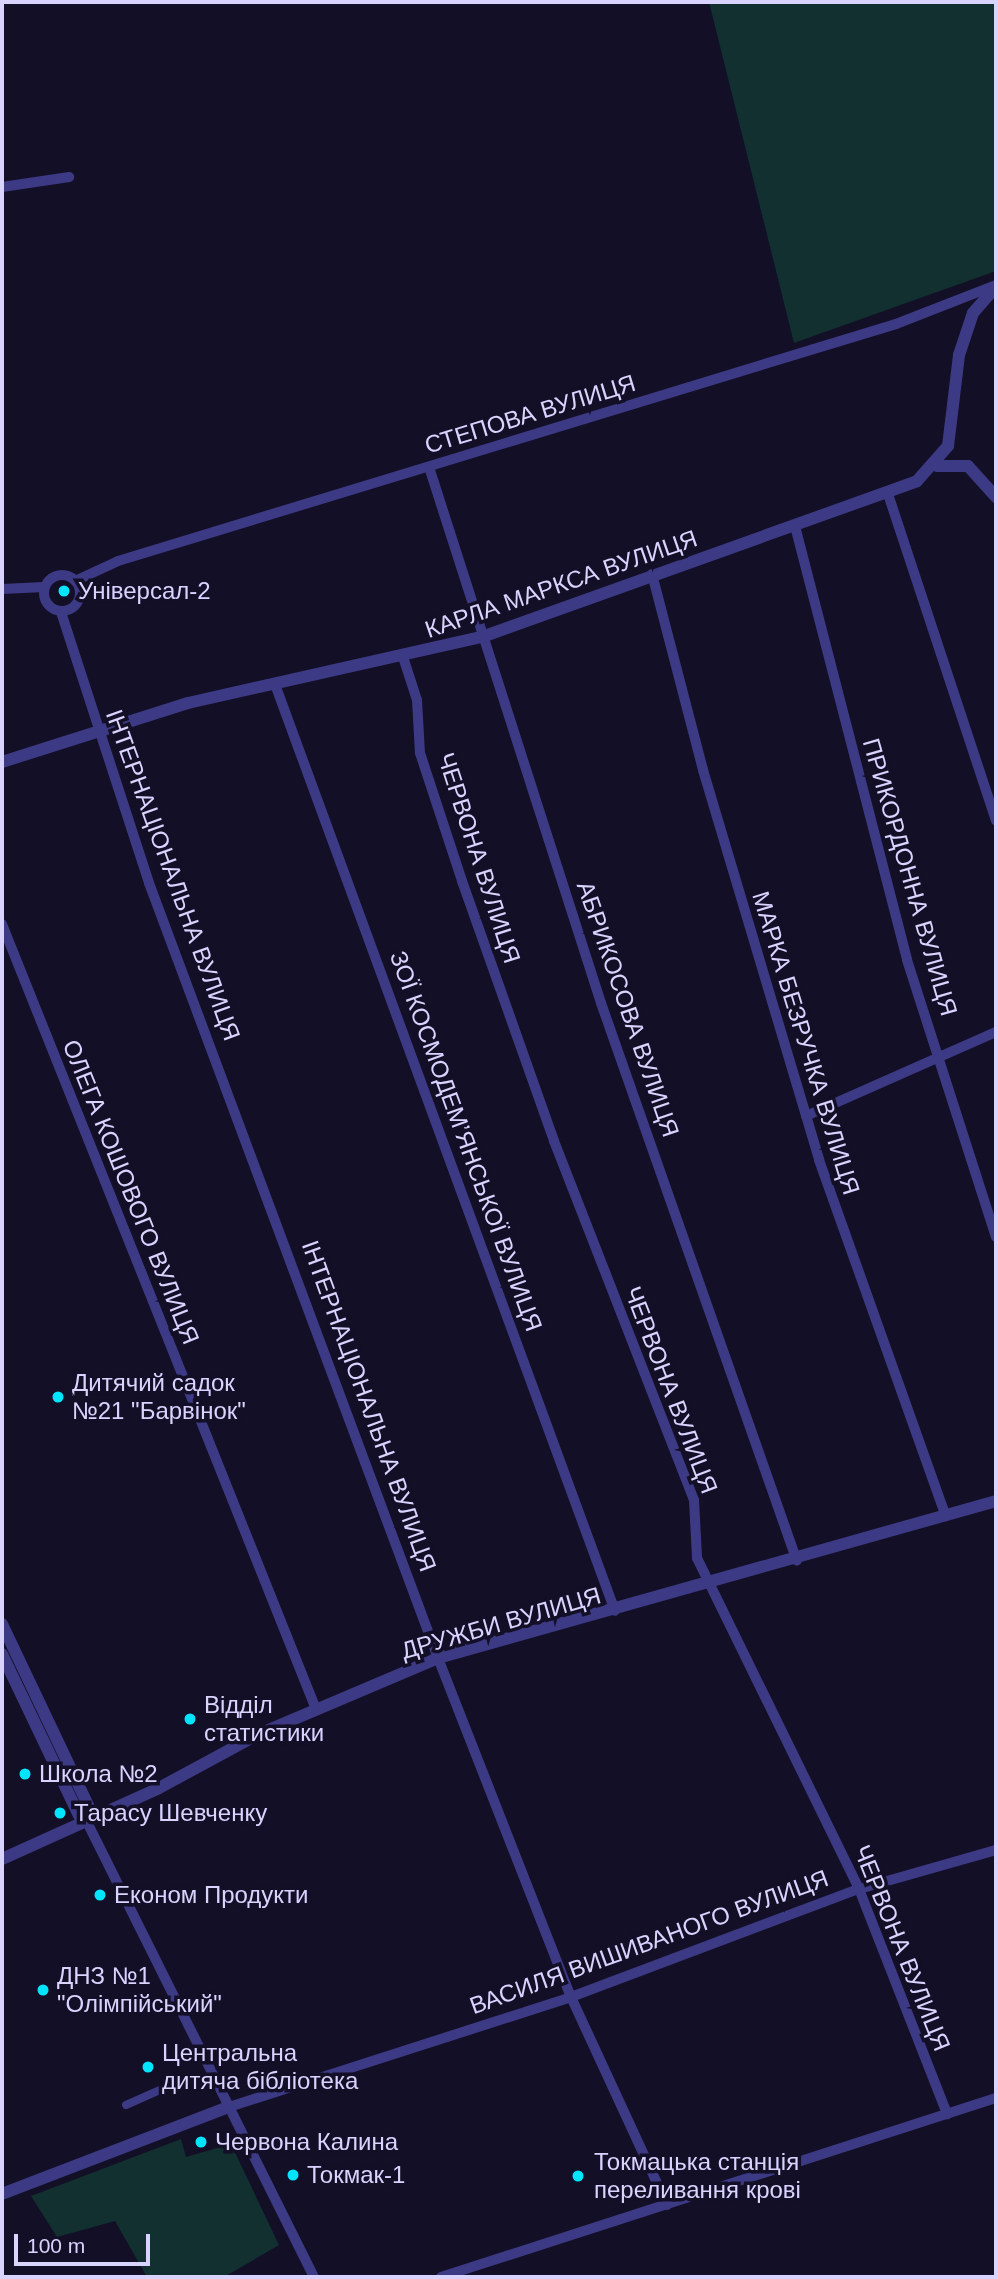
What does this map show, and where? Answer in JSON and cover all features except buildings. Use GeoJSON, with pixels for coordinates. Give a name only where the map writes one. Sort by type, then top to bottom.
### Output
{"type":"FeatureCollection","features":[{"type":"Feature","properties":{"kind":"street"},"geometry":{"type":"LineString","coordinates":[[2,187],[69,177]]}},
{"type":"Feature","properties":{"kind":"street"},"geometry":{"type":"LineString","coordinates":[[996,286],[973,313],[960,355],[955,422],[937,466],[968,466],[996,497]]}},
{"type":"Feature","properties":{"kind":"street","name":"СТЕПОВА ВУЛИЦЯ"},"geometry":{"type":"LineString","coordinates":[[75,581],[118,561],[858,337],[996,286]]}},
{"type":"Feature","properties":{"kind":"street","name":"КАРЛА МАРКСА ВУЛИЦЯ"},"geometry":{"type":"LineString","coordinates":[[2,761],[97,730],[276,687],[404,660],[482,637],[888,494],[937,466]]}},
{"type":"Feature","properties":{"kind":"street","name":"АБРИКОСОВА ВУЛИЦЯ"},"geometry":{"type":"LineString","coordinates":[[429,467],[601,1003],[797,1561]]}},
{"type":"Feature","properties":{"kind":"street"},"geometry":{"type":"LineString","coordinates":[[888,494],[996,821]]}},
{"type":"Feature","properties":{"kind":"street","name":"ПРИКОРДОННА ВУЛИЦЯ"},"geometry":{"type":"LineString","coordinates":[[795,526],[907,960],[996,1237]]}},
{"type":"Feature","properties":{"kind":"street","name":"МАРКА БЕЗРУЧКА ВУЛИЦЯ"},"geometry":{"type":"LineString","coordinates":[[652,575],[806,1116],[867,1308],[946,1516]]}},
{"type":"Feature","properties":{"kind":"street"},"geometry":{"type":"LineString","coordinates":[[2,589],[44,587],[57,576],[75,581],[79,598],[61,612],[47,604],[44,587]]}},
{"type":"Feature","properties":{"kind":"street","name":"ІНТЕРНАЦІОНАЛЬНА ВУЛИЦЯ"},"geometry":{"type":"LineString","coordinates":[[61,612],[97,730],[438,1658],[571,1997],[667,2205]]}},
{"type":"Feature","properties":{"kind":"street","name":"ЧЕРВОНА ВУЛИЦЯ"},"geometry":{"type":"LineString","coordinates":[[404,660],[417,700],[421,753],[462,881],[564,1166],[694,1500],[691,1531],[708,1586],[859,1889],[947,2114]]}},
{"type":"Feature","properties":{"kind":"street","name":"ЗОЇ КОСМОДЕМ’ЯНСЬКОЇ ВУЛИЦЯ"},"geometry":{"type":"LineString","coordinates":[[276,687],[615,1611]]}},
{"type":"Feature","properties":{"kind":"street","name":"ОЛЕГА КОШОВОГО ВУЛИЦЯ"},"geometry":{"type":"LineString","coordinates":[[2,924],[316,1709]]}},
{"type":"Feature","properties":{"kind":"street"},"geometry":{"type":"LineString","coordinates":[[806,1116],[941,1059],[996,1032]]}},
{"type":"Feature","properties":{"kind":"street","name":"ДРУЖБИ ВУЛИЦЯ"},"geometry":{"type":"LineString","coordinates":[[2,1859],[316,1709],[438,1658],[797,1561],[996,1501]]}},
{"type":"Feature","properties":{"kind":"street"},"geometry":{"type":"LineString","coordinates":[[2,1624],[87,1819]]}},
{"type":"Feature","properties":{"kind":"street"},"geometry":{"type":"LineString","coordinates":[[2,1654],[87,1819],[314,2277]]}},
{"type":"Feature","properties":{"kind":"street","name":"ВАСИЛЯ ВИШИВАНОГО ВУЛИЦЯ"},"geometry":{"type":"LineString","coordinates":[[2,2193],[229,2107],[571,1997],[859,1889],[996,1850]]}},
{"type":"Feature","properties":{"kind":"street"},"geometry":{"type":"LineString","coordinates":[[127,2105],[178,2081]]}},
{"type":"Feature","properties":{"kind":"street"},"geometry":{"type":"LineString","coordinates":[[440,2277],[996,2098]]}},
{"type":"Feature","properties":{"kind":"green space"},"geometry":{"type":"Polygon","coordinates":[[[709,2],[996,2],[996,271],[794,343],[709,2]]]}},
{"type":"Feature","properties":{"kind":"green space"},"geometry":{"type":"Polygon","coordinates":[[[181,2139],[186,2157],[231,2144],[279,2245],[224,2277],[147,2277],[115,2221],[57,2237],[31,2196],[181,2139]]]}},
{"type":"Feature","properties":{"kind":"place","name":"Універсал-2"},"geometry":{"type":"Point","coordinates":[64,591]}},
{"type":"Feature","properties":{"kind":"place","name":"Дитячий садок №21 \"Барвінок\""},"geometry":{"type":"Point","coordinates":[58,1397]}},
{"type":"Feature","properties":{"kind":"place","name":"Відділ статистики"},"geometry":{"type":"Point","coordinates":[190,1719]}},
{"type":"Feature","properties":{"kind":"place","name":"Школа №2"},"geometry":{"type":"Point","coordinates":[25,1774]}},
{"type":"Feature","properties":{"kind":"place","name":"Тарасу Шевченку"},"geometry":{"type":"Point","coordinates":[60,1813]}},
{"type":"Feature","properties":{"kind":"place","name":"Економ Продукти"},"geometry":{"type":"Point","coordinates":[100,1895]}},
{"type":"Feature","properties":{"kind":"place","name":"ДНЗ №1 \"Олімпійський\""},"geometry":{"type":"Point","coordinates":[43,1990]}},
{"type":"Feature","properties":{"kind":"place","name":"Центральна дитяча бібліотека"},"geometry":{"type":"Point","coordinates":[148,2067]}},
{"type":"Feature","properties":{"kind":"place","name":"Червона Калина"},"geometry":{"type":"Point","coordinates":[201,2142]}},
{"type":"Feature","properties":{"kind":"place","name":"Токмак-1"},"geometry":{"type":"Point","coordinates":[293,2175]}},
{"type":"Feature","properties":{"kind":"place","name":"Токмацька станція переливання крові"},"geometry":{"type":"Point","coordinates":[578,2176]}}]}
